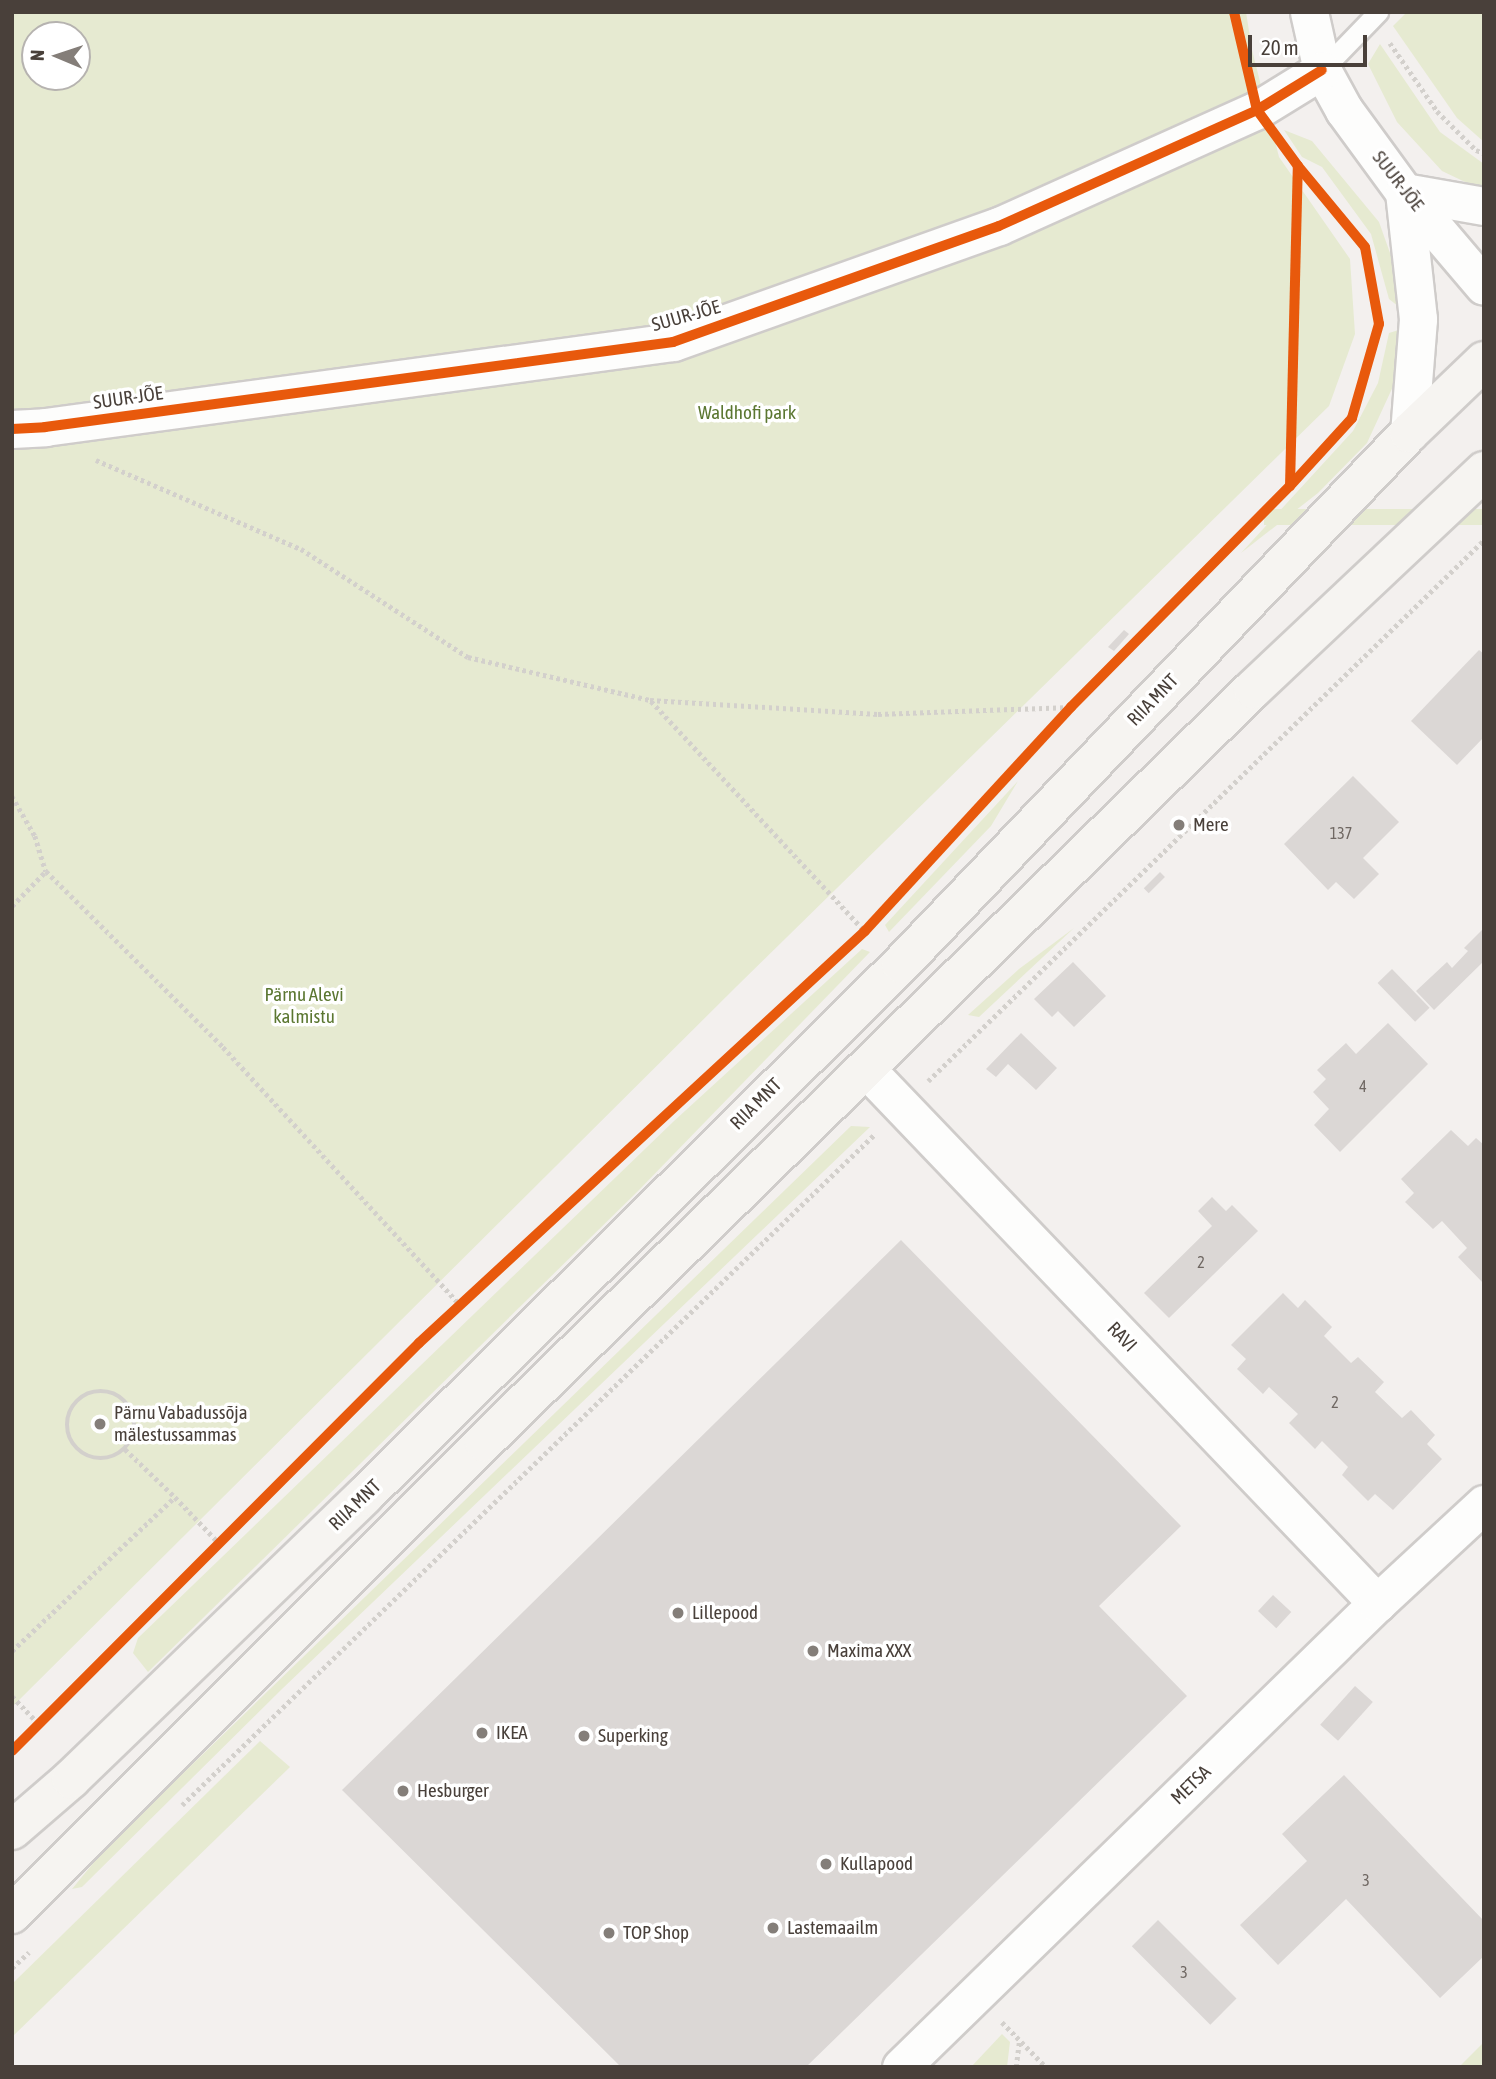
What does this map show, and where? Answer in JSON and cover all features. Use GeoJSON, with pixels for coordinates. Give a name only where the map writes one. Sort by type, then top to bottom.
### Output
{"type":"FeatureCollection","features":[{"type":"Feature","properties":{"kind":"main road","name":"RIIA MNT"},"geometry":{"type":"LineString","coordinates":[[12,1830],[364,1496],[901,964],[1409,433],[1484,361]]}},
{"type":"Feature","properties":{"kind":"main road"},"geometry":{"type":"LineString","coordinates":[[12,1914],[484,1442],[867,1070],[1253,689],[1484,471]]}},
{"type":"Feature","properties":{"kind":"street","name":"SUUR-JÕE"},"geometry":{"type":"LineString","coordinates":[[1310,12],[1322,69],[1344,110],[1404,192],[1484,285]]}},
{"type":"Feature","properties":{"kind":"street","name":"SUUR-JÕE"},"geometry":{"type":"LineString","coordinates":[[12,429],[45,427],[673,342],[999,226],[1257,110],[1322,69]]}},
{"type":"Feature","properties":{"kind":"street"},"geometry":{"type":"LineString","coordinates":[[1409,433],[1418,319],[1404,192],[1484,206]]}},
{"type":"Feature","properties":{"kind":"street","name":"RAVI"},"geometry":{"type":"LineString","coordinates":[[867,1070],[901,1109],[1377,1603]]}},
{"type":"Feature","properties":{"kind":"street","name":"METSA"},"geometry":{"type":"LineString","coordinates":[[901,2067],[1377,1603],[1484,1504]]}},
{"type":"Feature","properties":{"kind":"lane"},"geometry":{"type":"LineString","coordinates":[[1322,69],[1375,16]]}},
{"type":"Feature","properties":{"kind":"path"},"geometry":{"type":"LineString","coordinates":[[1234,12],[1257,110],[1297,166],[1365,247],[1375,298]]}},
{"type":"Feature","properties":{"kind":"path"},"geometry":{"type":"LineString","coordinates":[[1375,16],[1437,111],[1476,150],[1484,153]]}},
{"type":"Feature","properties":{"kind":"path"},"geometry":{"type":"LineString","coordinates":[[1290,486],[1297,166]]}},
{"type":"Feature","properties":{"kind":"path"},"geometry":{"type":"LineString","coordinates":[[94,459],[301,549],[468,657],[650,700],[878,714],[1071,707]]}},
{"type":"Feature","properties":{"kind":"path"},"geometry":{"type":"LineString","coordinates":[[1281,496],[1299,477]]}},
{"type":"Feature","properties":{"kind":"path"},"geometry":{"type":"LineString","coordinates":[[173,1814],[1484,540]]}},
{"type":"Feature","properties":{"kind":"path"},"geometry":{"type":"LineString","coordinates":[[1062,718],[1081,698]]}},
{"type":"Feature","properties":{"kind":"path"},"geometry":{"type":"LineString","coordinates":[[650,700],[877,941]]}},
{"type":"Feature","properties":{"kind":"path"},"geometry":{"type":"LineString","coordinates":[[12,796],[35,836],[46,871],[223,1047],[456,1309],[470,1296]]}},
{"type":"Feature","properties":{"kind":"path"},"geometry":{"type":"LineString","coordinates":[[12,906],[46,871]]}},
{"type":"Feature","properties":{"kind":"path"},"geometry":{"type":"LineString","coordinates":[[855,940],[875,921]]}},
{"type":"Feature","properties":{"kind":"path"},"geometry":{"type":"LineString","coordinates":[[99,1391],[121,1398],[128,1406],[134,1427],[125,1449],[109,1457],[98,1458],[79,1451],[68,1431],[67,1420],[78,1399],[99,1391]]}},
{"type":"Feature","properties":{"kind":"path"},"geometry":{"type":"LineString","coordinates":[[125,1449],[219,1543]]}},
{"type":"Feature","properties":{"kind":"path"},"geometry":{"type":"LineString","coordinates":[[12,1651],[175,1497]]}},
{"type":"Feature","properties":{"kind":"path"},"geometry":{"type":"LineString","coordinates":[[210,1553],[229,1534]]}},
{"type":"Feature","properties":{"kind":"path"},"geometry":{"type":"LineString","coordinates":[[12,1696],[39,1724]]}},
{"type":"Feature","properties":{"kind":"path"},"geometry":{"type":"LineString","coordinates":[[30,1733],[49,1714]]}},
{"type":"Feature","properties":{"kind":"path"},"geometry":{"type":"LineString","coordinates":[[12,1968],[32,1949]]}},
{"type":"Feature","properties":{"kind":"path"},"geometry":{"type":"LineString","coordinates":[[975,1995],[1046,2067]]}},
{"type":"Feature","properties":{"kind":"path"},"geometry":{"type":"LineString","coordinates":[[1016,2067],[1020,2040]]}},
{"type":"Feature","properties":{"kind":"green space"},"geometry":{"type":"Polygon","coordinates":[[[12,12],[1246,12],[1252,50],[1279,157],[1350,259],[1355,334],[1329,406],[737,986],[12,1707],[12,12]]]}},
{"type":"Feature","properties":{"kind":"green space"},"geometry":{"type":"Polygon","coordinates":[[[1407,12],[1484,12],[1484,142],[1457,118],[1393,26],[1407,12]]]}},
{"type":"Feature","properties":{"kind":"green space"},"geometry":{"type":"Polygon","coordinates":[[[1380,44],[1440,132],[1484,164],[1484,191],[1442,171],[1397,122],[1368,64],[1380,44]]]}},
{"type":"Feature","properties":{"kind":"green space"},"geometry":{"type":"Polygon","coordinates":[[[1284,130],[1312,141],[1379,222],[1395,267],[1403,310],[1389,299],[1371,234],[1322,167],[1302,157],[1284,130]]]}},
{"type":"Feature","properties":{"kind":"green space"},"geometry":{"type":"Polygon","coordinates":[[[1402,329],[1396,380],[1367,443],[1318,493],[1241,553],[1353,431],[1378,383],[1389,333],[1402,329]]]}},
{"type":"Feature","properties":{"kind":"green space"},"geometry":{"type":"Polygon","coordinates":[[[1264,509],[1484,509],[1484,525],[1264,525],[1264,509]]]}},
{"type":"Feature","properties":{"kind":"green space"},"geometry":{"type":"Polygon","coordinates":[[[1018,781],[991,826],[889,932],[885,925],[1018,781]]]}},
{"type":"Feature","properties":{"kind":"green space"},"geometry":{"type":"Polygon","coordinates":[[[1074,928],[979,1017],[968,1015],[1019,969],[1074,928]]]}},
{"type":"Feature","properties":{"kind":"green space"},"geometry":{"type":"Polygon","coordinates":[[[862,949],[870,952],[638,1191],[148,1672],[133,1653],[138,1638],[674,1121],[862,949]]]}},
{"type":"Feature","properties":{"kind":"green space"},"geometry":{"type":"Polygon","coordinates":[[[851,1126],[870,1127],[282,1689],[82,1887],[72,1889],[104,1850],[851,1126]]]}},
{"type":"Feature","properties":{"kind":"green space"},"geometry":{"type":"Polygon","coordinates":[[[260,1741],[290,1767],[12,2037],[12,1984],[260,1741]]]}},
{"type":"Feature","properties":{"kind":"green space"},"geometry":{"type":"Polygon","coordinates":[[[1002,2034],[1010,2042],[1007,2067],[971,2067],[1002,2034]]]}},
{"type":"Feature","properties":{"kind":"green space"},"geometry":{"type":"Polygon","coordinates":[[[1484,2042],[1484,2067],[1459,2067],[1484,2042]]]}},
{"type":"Feature","properties":{"kind":"building"},"geometry":{"type":"Polygon","coordinates":[[[1124,630],[1129,634],[1114,651],[1108,647],[1124,630]]]}},
{"type":"Feature","properties":{"kind":"building"},"geometry":{"type":"Polygon","coordinates":[[[1479,650],[1484,654],[1484,737],[1457,765],[1411,721],[1479,650]]]}},
{"type":"Feature","properties":{"kind":"building"},"geometry":{"type":"Polygon","coordinates":[[[1353,776],[1399,822],[1363,858],[1379,874],[1354,899],[1336,882],[1328,890],[1284,844],[1353,776]]]}},
{"type":"Feature","properties":{"kind":"building"},"geometry":{"type":"Polygon","coordinates":[[[1160,872],[1165,877],[1149,893],[1144,888],[1160,872]]]}},
{"type":"Feature","properties":{"kind":"building"},"geometry":{"type":"Polygon","coordinates":[[[1484,928],[1484,961],[1434,1010],[1416,991],[1447,962],[1452,968],[1468,951],[1464,948],[1484,928]]]}},
{"type":"Feature","properties":{"kind":"building"},"geometry":{"type":"Polygon","coordinates":[[[1073,962],[1106,996],[1074,1027],[1058,1011],[1052,1017],[1034,999],[1073,962]]]}},
{"type":"Feature","properties":{"kind":"building"},"geometry":{"type":"Polygon","coordinates":[[[1392,969],[1430,1008],[1415,1022],[1378,983],[1392,969]]]}},
{"type":"Feature","properties":{"kind":"building"},"geometry":{"type":"Polygon","coordinates":[[[1388,1023],[1428,1064],[1340,1152],[1314,1125],[1329,1109],[1313,1092],[1326,1079],[1317,1070],[1346,1043],[1356,1054],[1388,1023]]]}},
{"type":"Feature","properties":{"kind":"building"},"geometry":{"type":"Polygon","coordinates":[[[1021,1033],[1057,1068],[1036,1090],[1008,1064],[996,1077],[986,1069],[1021,1033]]]}},
{"type":"Feature","properties":{"kind":"building"},"geometry":{"type":"Polygon","coordinates":[[[1451,1130],[1468,1146],[1476,1138],[1484,1145],[1484,1284],[1458,1257],[1467,1248],[1442,1221],[1433,1229],[1405,1202],[1414,1193],[1401,1179],[1451,1130]]]}},
{"type":"Feature","properties":{"kind":"building"},"geometry":{"type":"Polygon","coordinates":[[[1212,1197],[1226,1211],[1232,1205],[1258,1231],[1169,1318],[1144,1293],[1212,1226],[1198,1211],[1212,1197]]]}},
{"type":"Feature","properties":{"kind":"building","name":"Maxima XXX"},"geometry":{"type":"Polygon","coordinates":[[[901,1240],[1181,1526],[1099,1606],[1187,1696],[806,2067],[621,2067],[342,1790],[901,1240]]]}},
{"type":"Feature","properties":{"kind":"building"},"geometry":{"type":"Polygon","coordinates":[[[1283,1293],[1298,1308],[1305,1300],[1332,1327],[1324,1336],[1351,1363],[1358,1357],[1384,1382],[1375,1392],[1402,1418],[1411,1410],[1435,1435],[1427,1444],[1442,1459],[1393,1510],[1375,1494],[1368,1501],[1342,1475],[1348,1467],[1322,1441],[1315,1449],[1289,1423],[1298,1414],[1269,1387],[1263,1394],[1237,1369],[1246,1359],[1231,1345],[1283,1293]]]}},
{"type":"Feature","properties":{"kind":"building"},"geometry":{"type":"Polygon","coordinates":[[[1273,1595],[1291,1612],[1276,1628],[1258,1611],[1273,1595]]]}},
{"type":"Feature","properties":{"kind":"building"},"geometry":{"type":"Polygon","coordinates":[[[1355,1686],[1373,1702],[1338,1741],[1320,1725],[1355,1686]]]}},
{"type":"Feature","properties":{"kind":"building"},"geometry":{"type":"Polygon","coordinates":[[[1344,1775],[1484,1921],[1484,1956],[1440,1998],[1346,1899],[1278,1965],[1240,1925],[1307,1861],[1282,1834],[1344,1775]]]}},
{"type":"Feature","properties":{"kind":"building"},"geometry":{"type":"Polygon","coordinates":[[[1158,1920],[1236,1998],[1210,2025],[1132,1946],[1158,1920]]]}},
{"type":"Feature","properties":{"kind":"cycle path"},"geometry":{"type":"LineString","coordinates":[[12,1751],[419,1343],[865,931],[1071,707],[1290,486],[1352,418],[1379,324],[1365,247],[1298,166],[1257,110],[1234,12]]}},
{"type":"Feature","properties":{"kind":"cycle path"},"geometry":{"type":"LineString","coordinates":[[12,429],[45,427],[673,342],[999,226],[1257,110],[1322,70]]}},
{"type":"Feature","properties":{"kind":"cycle path"},"geometry":{"type":"LineString","coordinates":[[1290,486],[1298,166]]}},
{"type":"Feature","properties":{"kind":"place","name":"Mere"},"geometry":{"type":"Point","coordinates":[1179,825]}},
{"type":"Feature","properties":{"kind":"place","name":"Pärnu Vabadussõja mälestussammas"},"geometry":{"type":"Point","coordinates":[100,1424]}},
{"type":"Feature","properties":{"kind":"place","name":"Lillepood"},"geometry":{"type":"Point","coordinates":[678,1613]}},
{"type":"Feature","properties":{"kind":"place","name":"Maxima XXX"},"geometry":{"type":"Point","coordinates":[813,1651]}},
{"type":"Feature","properties":{"kind":"place","name":"IKEA"},"geometry":{"type":"Point","coordinates":[482,1733]}},
{"type":"Feature","properties":{"kind":"place","name":"Superking"},"geometry":{"type":"Point","coordinates":[584,1736]}},
{"type":"Feature","properties":{"kind":"place","name":"Hesburger"},"geometry":{"type":"Point","coordinates":[403,1791]}},
{"type":"Feature","properties":{"kind":"place","name":"Kullapood"},"geometry":{"type":"Point","coordinates":[826,1864]}},
{"type":"Feature","properties":{"kind":"place","name":"Lastemaailm"},"geometry":{"type":"Point","coordinates":[773,1928]}},
{"type":"Feature","properties":{"kind":"place","name":"TOP Shop"},"geometry":{"type":"Point","coordinates":[609,1933]}},
{"type":"Feature","properties":{"kind":"park label","name":"Waldhofi park"},"geometry":{"type":"Point","coordinates":[747,413]}},
{"type":"Feature","properties":{"kind":"park label","name":"Pärnu Alevi kalmistu"},"geometry":{"type":"Point","coordinates":[304,1006]}}]}
